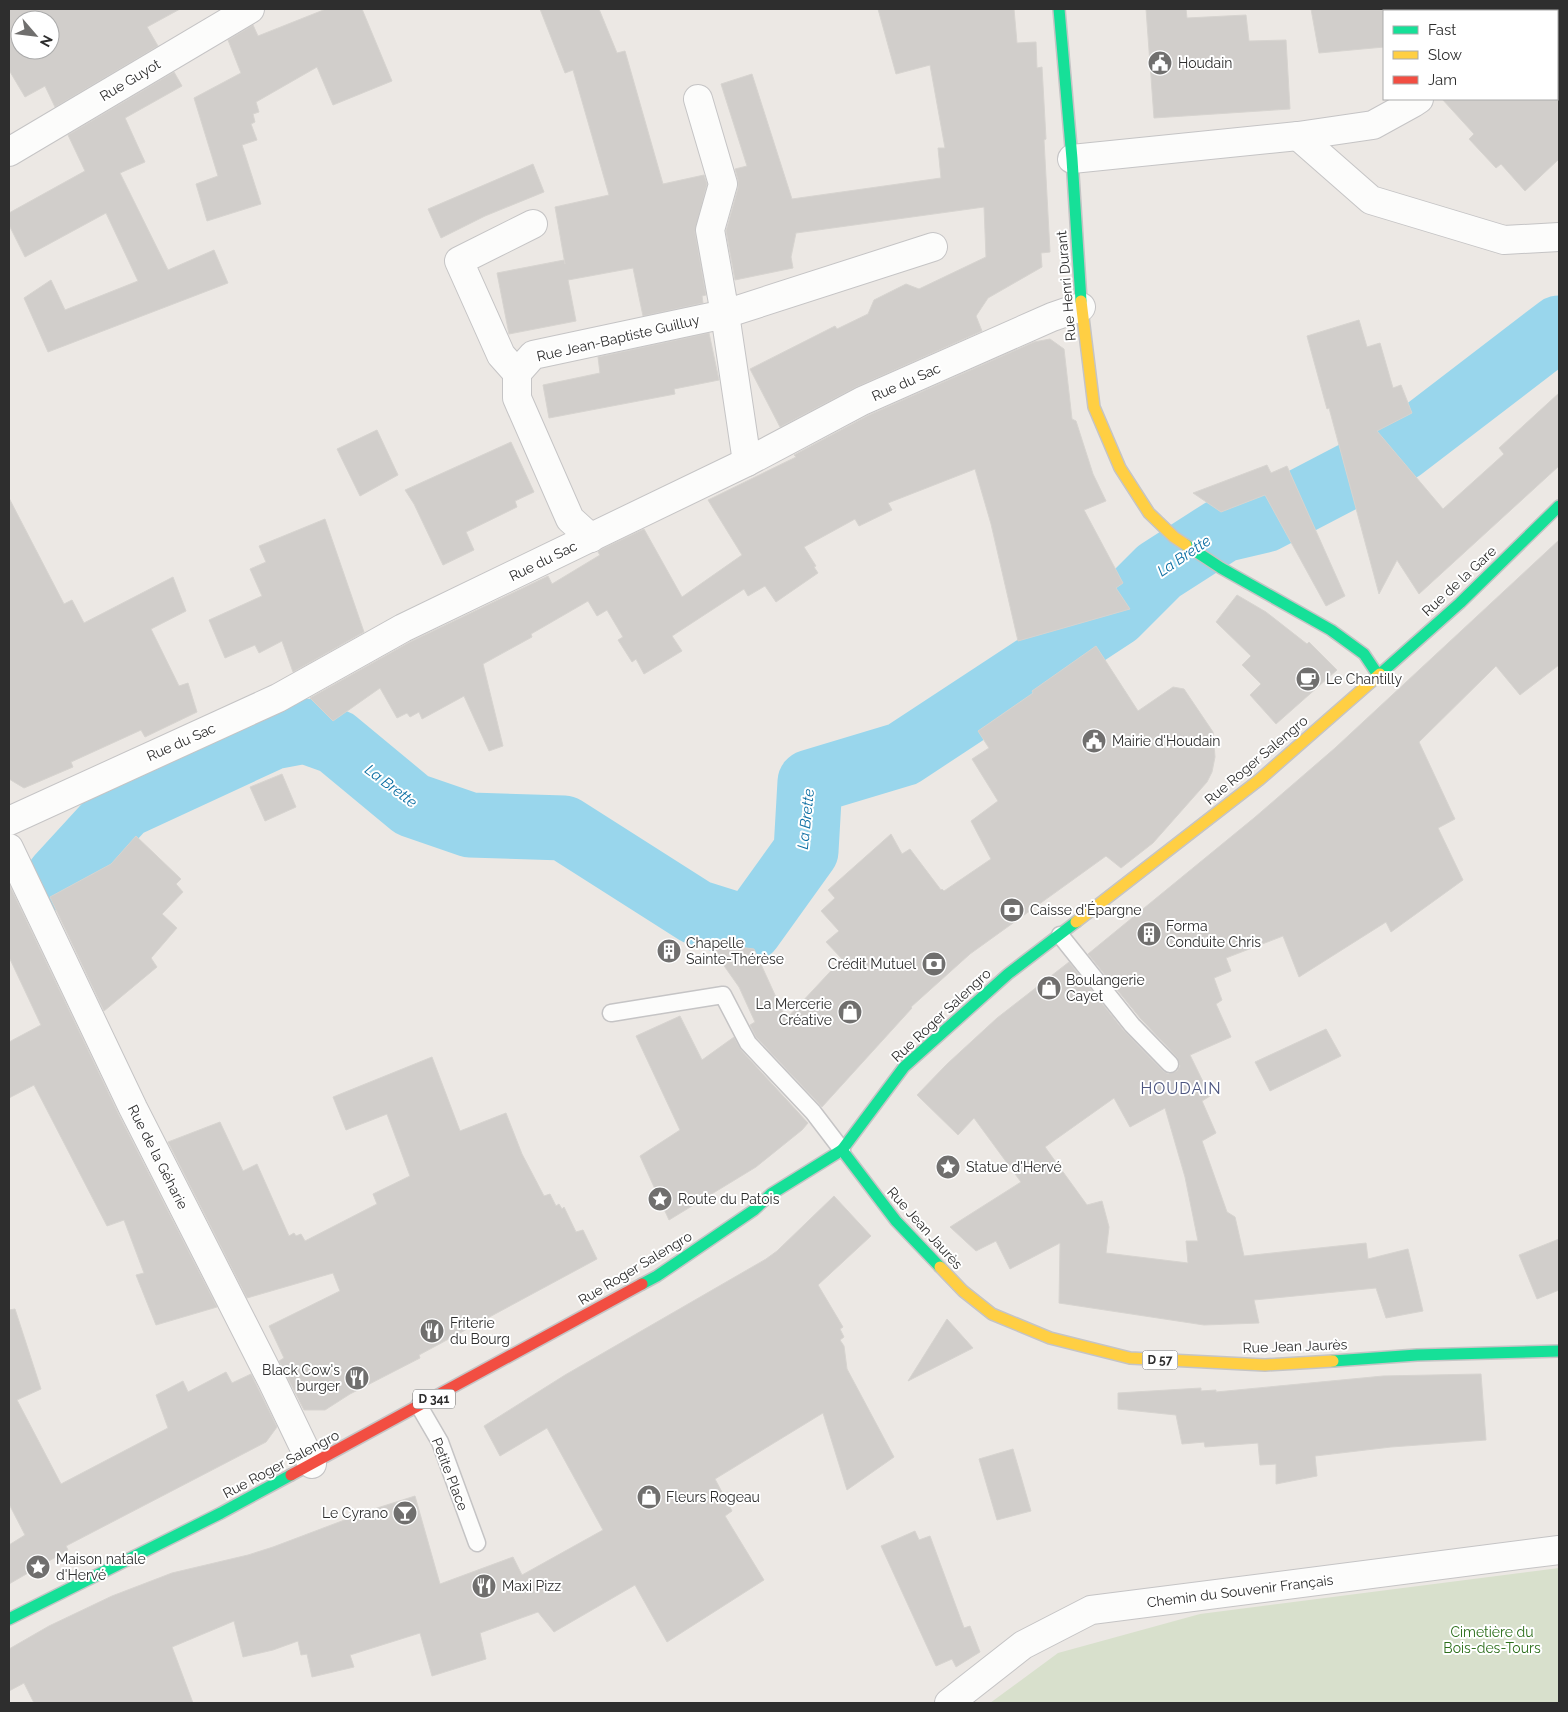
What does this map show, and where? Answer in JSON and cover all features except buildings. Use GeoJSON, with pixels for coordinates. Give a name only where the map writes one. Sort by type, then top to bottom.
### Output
{"type":"FeatureCollection","features":[{"type":"Feature","properties":{"kind":"main road","name":"Rue Henri Durant"},"geometry":{"type":"LineString","coordinates":[[1059,9],[1072,159],[1081,307],[1094,407],[1120,468],[1150,513],[1174,536],[1207,559],[1331,630],[1364,654],[1378,675]]}},
{"type":"Feature","properties":{"kind":"main road","name":"Rue de la Gare"},"geometry":{"type":"LineString","coordinates":[[1378,675],[1460,603],[1559,506]]}},
{"type":"Feature","properties":{"kind":"main road","name":"Rue Roger Salengro"},"geometry":{"type":"LineString","coordinates":[[9,1619],[212,1518],[658,1276],[754,1210],[771,1194],[842,1150],[904,1067],[1008,974],[1259,780],[1378,675]]}},
{"type":"Feature","properties":{"kind":"main road","name":"Rue Jean Jaurès"},"geometry":{"type":"LineString","coordinates":[[842,1150],[896,1221],[963,1291],[992,1314],[1050,1338],[1130,1358],[1265,1365],[1417,1354],[1559,1351]]}},
{"type":"Feature","properties":{"kind":"street","name":"Rue Guyot"},"geometry":{"type":"LineString","coordinates":[[9,152],[250,9]]}},
{"type":"Feature","properties":{"kind":"street"},"geometry":{"type":"LineString","coordinates":[[698,99],[723,184],[710,230],[726,314],[747,462]]}},
{"type":"Feature","properties":{"kind":"street"},"geometry":{"type":"LineString","coordinates":[[1072,159],[1298,136],[1373,126],[1417,100]]}},
{"type":"Feature","properties":{"kind":"street"},"geometry":{"type":"LineString","coordinates":[[1298,136],[1371,200],[1504,240],[1559,237]]}},
{"type":"Feature","properties":{"kind":"street"},"geometry":{"type":"LineString","coordinates":[[533,224],[459,261],[501,355],[517,373],[517,398],[570,519],[592,538]]}},
{"type":"Feature","properties":{"kind":"street","name":"Rue Jean-Baptiste Guilluy"},"geometry":{"type":"LineString","coordinates":[[517,373],[533,355],[726,314],[933,248]]}},
{"type":"Feature","properties":{"kind":"street","name":"Rue du Sac"},"geometry":{"type":"LineString","coordinates":[[9,821],[278,698],[402,628],[747,462],[862,401],[1052,317],[1081,307]]}},
{"type":"Feature","properties":{"kind":"street","name":"Rue de la Géharie"},"geometry":{"type":"LineString","coordinates":[[9,848],[133,1108],[272,1380],[312,1464]]}},
{"type":"Feature","properties":{"kind":"street","name":"Chemin du Souvenir Français"},"geometry":{"type":"LineString","coordinates":[[949,1703],[1023,1644],[1091,1610],[1559,1550]]}},
{"type":"Feature","properties":{"kind":"lane"},"geometry":{"type":"LineString","coordinates":[[1060,935],[1132,1025],[1170,1064]]}},
{"type":"Feature","properties":{"kind":"lane"},"geometry":{"type":"LineString","coordinates":[[611,1013],[723,995],[748,1042],[813,1112],[842,1150]]}},
{"type":"Feature","properties":{"kind":"lane","name":"Petite Place"},"geometry":{"type":"LineString","coordinates":[[419,1406],[440,1442],[477,1543]]}},
{"type":"Feature","properties":{"kind":"green space","name":"Cimetière du Bois-des-Tours"},"geometry":{"type":"Polygon","coordinates":[[[1559,1568],[1559,1703],[990,1703],[1058,1653],[1200,1614],[1559,1568]]]}},
{"type":"Feature","properties":{"kind":"waterway","name":"La Brette"},"geometry":{"type":"LineString","coordinates":[[58,878],[124,806],[273,737],[305,731],[336,742],[412,805],[470,825],[564,828],[696,912],[750,929],[806,851],[810,782],[903,754],[1116,614],[1159,571],[1223,530],[1265,520],[1401,449],[1559,328]]}},
{"type":"Feature","properties":{"kind":"traffic: fast"},"geometry":{"type":"LineString","coordinates":[[1059,9],[1072,159],[1081,301]]}},
{"type":"Feature","properties":{"kind":"traffic: fast"},"geometry":{"type":"LineString","coordinates":[[1380,674],[1460,603],[1559,506]]}},
{"type":"Feature","properties":{"kind":"traffic: fast"},"geometry":{"type":"LineString","coordinates":[[1186,545],[1221,568],[1331,630],[1364,654],[1378,675]]}},
{"type":"Feature","properties":{"kind":"traffic: fast"},"geometry":{"type":"LineString","coordinates":[[842,1150],[904,1067],[1008,974],[1076,922]]}},
{"type":"Feature","properties":{"kind":"traffic: fast"},"geometry":{"type":"LineString","coordinates":[[642,1284],[657,1276],[754,1210],[771,1194],[842,1150],[896,1221],[940,1267]]}},
{"type":"Feature","properties":{"kind":"traffic: fast"},"geometry":{"type":"LineString","coordinates":[[1333,1361],[1417,1355],[1559,1351]]}},
{"type":"Feature","properties":{"kind":"traffic: fast"},"geometry":{"type":"LineString","coordinates":[[9,1619],[221,1513],[291,1475]]}},
{"type":"Feature","properties":{"kind":"traffic: slow"},"geometry":{"type":"LineString","coordinates":[[1081,301],[1094,407],[1120,468],[1149,513],[1174,537],[1186,545]]}},
{"type":"Feature","properties":{"kind":"traffic: slow"},"geometry":{"type":"LineString","coordinates":[[1076,922],[1259,780],[1380,674]]}},
{"type":"Feature","properties":{"kind":"traffic: slow"},"geometry":{"type":"LineString","coordinates":[[940,1267],[963,1291],[992,1314],[1050,1338],[1130,1358],[1265,1365],[1333,1361]]}},
{"type":"Feature","properties":{"kind":"traffic: jam"},"geometry":{"type":"LineString","coordinates":[[291,1475],[642,1284]]}},
{"type":"Feature","properties":{"kind":"place","name":"Houdain"},"geometry":{"type":"Point","coordinates":[1160,63]}},
{"type":"Feature","properties":{"kind":"place","name":"Le Chantilly"},"geometry":{"type":"Point","coordinates":[1308,679]}},
{"type":"Feature","properties":{"kind":"place","name":"Mairie d'Houdain"},"geometry":{"type":"Point","coordinates":[1094,741]}},
{"type":"Feature","properties":{"kind":"place","name":"Caisse d'Épargne"},"geometry":{"type":"Point","coordinates":[1012,910]}},
{"type":"Feature","properties":{"kind":"place","name":"Forma Conduite Chris"},"geometry":{"type":"Point","coordinates":[1149,934]}},
{"type":"Feature","properties":{"kind":"place","name":"Chapelle Sainte-Thérèse"},"geometry":{"type":"Point","coordinates":[669,951]}},
{"type":"Feature","properties":{"kind":"place","name":"Crédit Mutuel"},"geometry":{"type":"Point","coordinates":[934,964]}},
{"type":"Feature","properties":{"kind":"place","name":"Boulangerie Cayet"},"geometry":{"type":"Point","coordinates":[1049,988]}},
{"type":"Feature","properties":{"kind":"place","name":"La Mercerie Créative"},"geometry":{"type":"Point","coordinates":[850,1012]}},
{"type":"Feature","properties":{"kind":"place","name":"Statue d'Hervé"},"geometry":{"type":"Point","coordinates":[948,1167]}},
{"type":"Feature","properties":{"kind":"place","name":"Route du Patois"},"geometry":{"type":"Point","coordinates":[660,1199]}},
{"type":"Feature","properties":{"kind":"place","name":"Friterie du Bourg"},"geometry":{"type":"Point","coordinates":[432,1331]}},
{"type":"Feature","properties":{"kind":"place","name":"Black Cow's burger"},"geometry":{"type":"Point","coordinates":[357,1378]}},
{"type":"Feature","properties":{"kind":"place","name":"Fleurs Rogeau"},"geometry":{"type":"Point","coordinates":[649,1497]}},
{"type":"Feature","properties":{"kind":"place","name":"Le Cyrano"},"geometry":{"type":"Point","coordinates":[405,1513]}},
{"type":"Feature","properties":{"kind":"place","name":"Maison natale d'Hervé"},"geometry":{"type":"Point","coordinates":[38,1567]}},
{"type":"Feature","properties":{"kind":"place","name":"Maxi Pizz"},"geometry":{"type":"Point","coordinates":[484,1586]}},
{"type":"Feature","properties":{"kind":"district","name":"HOUDAIN"},"geometry":{"type":"Point","coordinates":[1181,1088]}}]}
